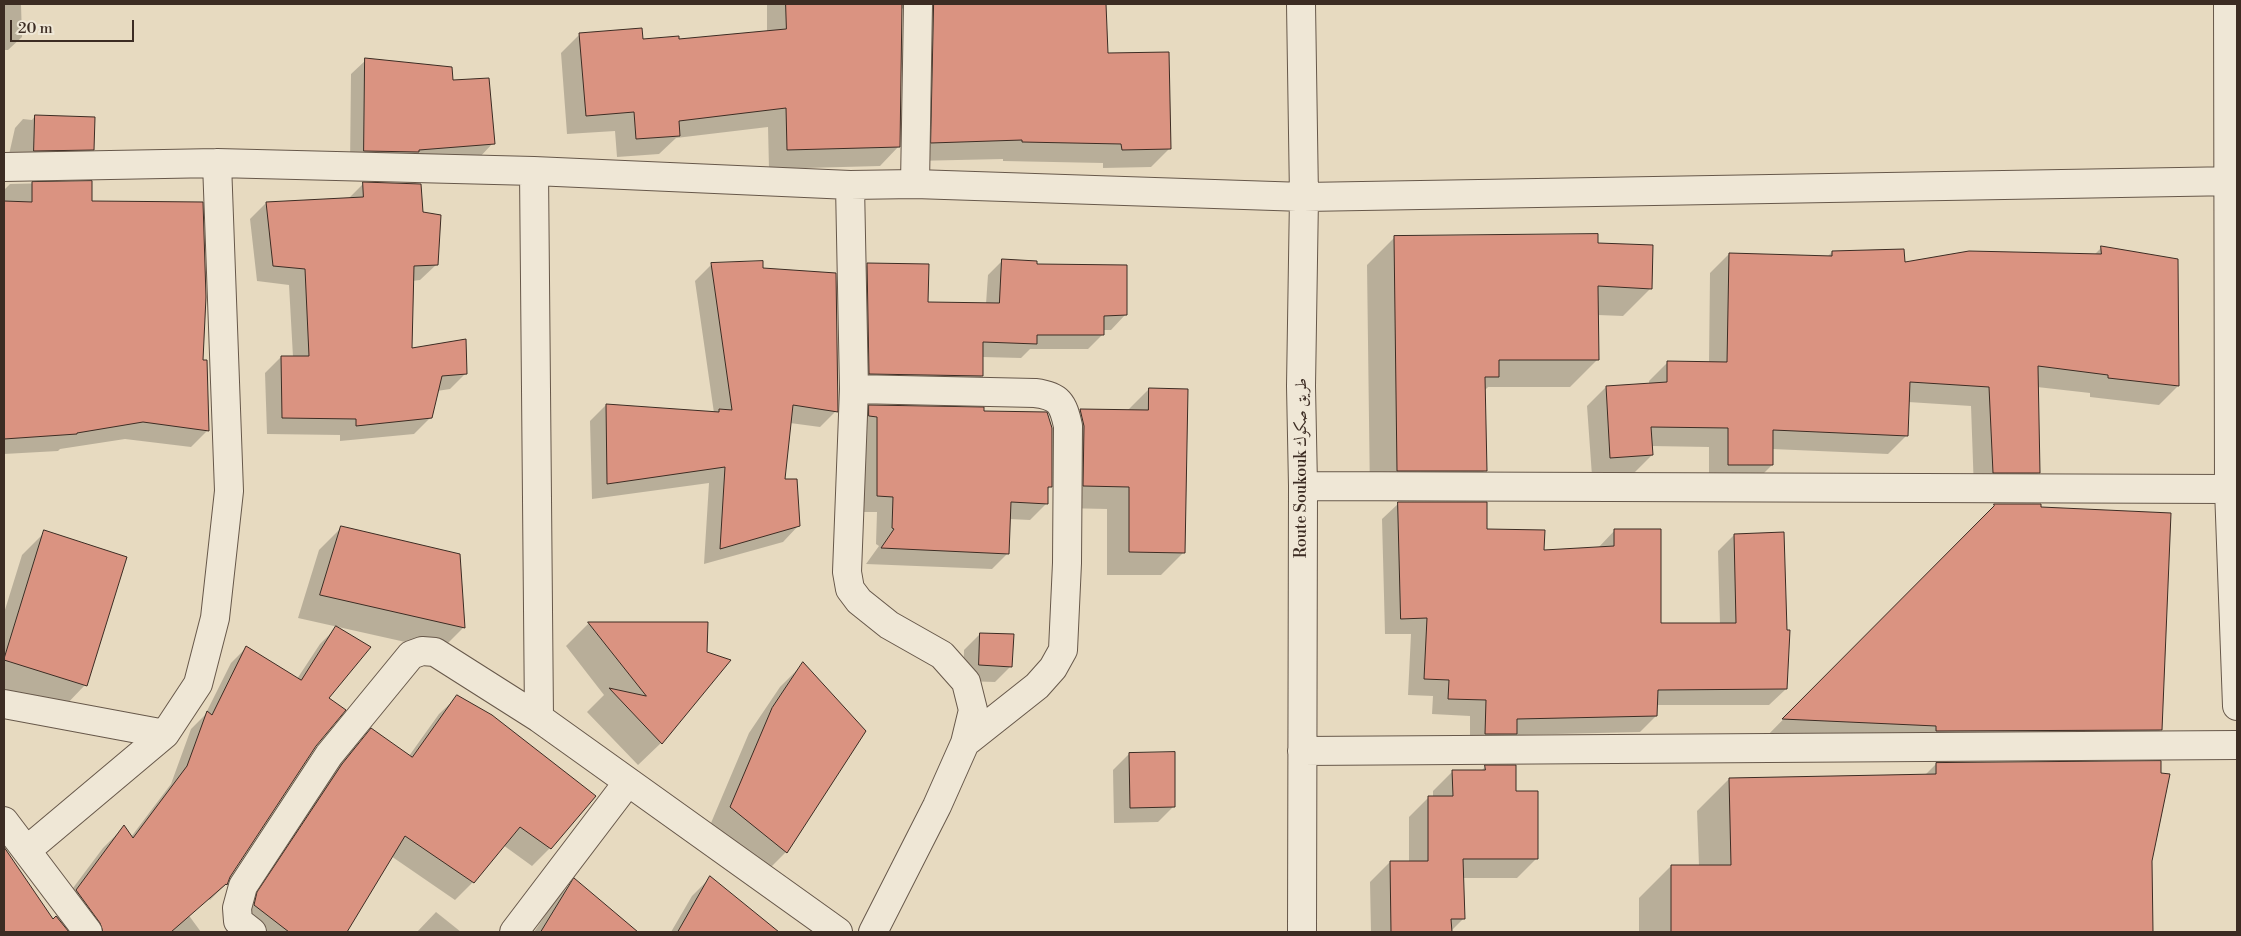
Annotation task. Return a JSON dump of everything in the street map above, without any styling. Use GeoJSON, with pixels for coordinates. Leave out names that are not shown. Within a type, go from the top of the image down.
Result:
{"type":"FeatureCollection","features":[{"type":"Feature","properties":{"kind":"street"},"geometry":{"type":"LineString","coordinates":[[915,184],[918,4]]}},
{"type":"Feature","properties":{"kind":"street","name":"Route Soukouk طريق صكوك"},"geometry":{"type":"LineString","coordinates":[[1301,4],[1304,197],[1301,386],[1303,486],[1302,932]]}},
{"type":"Feature","properties":{"kind":"street"},"geometry":{"type":"LineString","coordinates":[[2228,4],[2234,181],[2229,488],[2237,706]]}},
{"type":"Feature","properties":{"kind":"street"},"geometry":{"type":"LineString","coordinates":[[4,167],[217,163],[534,171],[850,185],[915,184],[1304,197],[2234,181]]}},
{"type":"Feature","properties":{"kind":"street"},"geometry":{"type":"LineString","coordinates":[[27,850],[165,734],[198,684],[214,618],[229,490],[217,163]]}},
{"type":"Feature","properties":{"kind":"street"},"geometry":{"type":"LineString","coordinates":[[534,171],[539,718]]}},
{"type":"Feature","properties":{"kind":"street"},"geometry":{"type":"LineString","coordinates":[[850,185],[854,388],[847,572],[850,589],[859,601],[889,625],[942,655],[966,682],[973,710],[965,744],[937,806],[873,932]]}},
{"type":"Feature","properties":{"kind":"street"},"geometry":{"type":"LineString","coordinates":[[854,388],[1036,393],[1051,395],[1064,407],[1068,426],[1067,563],[1063,650],[1053,668],[1037,686],[965,744]]}},
{"type":"Feature","properties":{"kind":"street"},"geometry":{"type":"LineString","coordinates":[[1303,486],[2229,488]]}},
{"type":"Feature","properties":{"kind":"street"},"geometry":{"type":"LineString","coordinates":[[252,932],[238,921],[237,908],[243,886],[330,756],[411,655],[422,651],[435,652],[539,718],[838,932]]}},
{"type":"Feature","properties":{"kind":"street"},"geometry":{"type":"LineString","coordinates":[[4,704],[165,734]]}},
{"type":"Feature","properties":{"kind":"street"},"geometry":{"type":"LineString","coordinates":[[1302,751],[2237,745]]}},
{"type":"Feature","properties":{"kind":"street"},"geometry":{"type":"LineString","coordinates":[[514,932],[628,782]]}},
{"type":"Feature","properties":{"kind":"street"},"geometry":{"type":"LineString","coordinates":[[4,821],[88,932]]}},
{"type":"Feature","properties":{"kind":"building"},"geometry":{"type":"Polygon","coordinates":[[[786,4],[902,4],[900,147],[787,150],[786,108],[679,121],[680,136],[636,139],[634,112],[586,116],[579,33],[642,28],[643,39],[679,36],[679,39],[786,29],[786,4]]]}},
{"type":"Feature","properties":{"kind":"building"},"geometry":{"type":"Polygon","coordinates":[[[934,4],[1106,4],[1108,53],[1169,52],[1171,149],[1122,150],[1121,144],[1022,142],[1022,140],[931,143],[934,4]]]}},
{"type":"Feature","properties":{"kind":"building"},"geometry":{"type":"Polygon","coordinates":[[[365,58],[452,67],[453,80],[489,78],[495,144],[419,150],[419,152],[364,151],[365,58]]]}},
{"type":"Feature","properties":{"kind":"building"},"geometry":{"type":"Polygon","coordinates":[[[35,115],[95,117],[94,150],[34,151],[35,115]]]}},
{"type":"Feature","properties":{"kind":"building"},"geometry":{"type":"Polygon","coordinates":[[[92,181],[92,201],[203,202],[206,297],[203,360],[207,360],[209,431],[143,422],[77,434],[4,439],[4,201],[32,202],[32,182],[92,181]]]}},
{"type":"Feature","properties":{"kind":"building"},"geometry":{"type":"Polygon","coordinates":[[[363,182],[421,184],[423,212],[441,215],[438,265],[414,266],[412,348],[466,339],[467,374],[442,376],[432,418],[356,426],[356,419],[282,418],[281,356],[309,356],[305,269],[273,266],[266,202],[363,197],[363,182]]]}},
{"type":"Feature","properties":{"kind":"building"},"geometry":{"type":"Polygon","coordinates":[[[1598,234],[1598,243],[1653,245],[1652,289],[1598,286],[1599,360],[1499,360],[1499,377],[1485,377],[1487,471],[1397,471],[1394,236],[1598,234]]]}},
{"type":"Feature","properties":{"kind":"building"},"geometry":{"type":"Polygon","coordinates":[[[2101,246],[2178,259],[2179,386],[2108,378],[2108,375],[2038,366],[2040,473],[1993,473],[1989,387],[1910,382],[1908,436],[1773,430],[1773,465],[1728,465],[1728,428],[1651,427],[1653,455],[1610,458],[1606,386],[1667,382],[1667,361],[1727,362],[1729,253],[1832,256],[1832,251],[1904,249],[1905,262],[1969,251],[2101,254],[2101,246]]]}},
{"type":"Feature","properties":{"kind":"building"},"geometry":{"type":"Polygon","coordinates":[[[1002,259],[1037,261],[1037,264],[1127,265],[1127,315],[1104,316],[1104,335],[1037,335],[1037,344],[983,342],[983,376],[869,374],[867,263],[929,264],[928,302],[999,303],[1002,259]]]}},
{"type":"Feature","properties":{"kind":"building"},"geometry":{"type":"Polygon","coordinates":[[[763,261],[763,268],[836,273],[838,412],[793,405],[785,479],[797,479],[800,526],[720,549],[725,467],[607,484],[606,404],[719,412],[719,409],[732,410],[711,263],[763,261]]]}},
{"type":"Feature","properties":{"kind":"building"},"geometry":{"type":"Polygon","coordinates":[[[1149,388],[1188,389],[1185,553],[1129,552],[1129,487],[1083,486],[1084,426],[1080,409],[1148,410],[1149,388]]]}},
{"type":"Feature","properties":{"kind":"building"},"geometry":{"type":"Polygon","coordinates":[[[869,405],[984,407],[984,411],[1047,412],[1052,428],[1052,487],[1048,487],[1048,504],[1011,502],[1009,554],[881,548],[894,529],[892,528],[893,497],[877,496],[877,417],[869,416],[869,405]]]}},
{"type":"Feature","properties":{"kind":"building"},"geometry":{"type":"Polygon","coordinates":[[[1398,502],[1487,502],[1487,529],[1545,530],[1544,550],[1614,546],[1614,529],[1661,529],[1661,623],[1736,623],[1734,534],[1784,532],[1787,630],[1790,630],[1787,689],[1658,690],[1657,716],[1517,719],[1517,734],[1485,734],[1486,700],[1448,699],[1449,680],[1424,679],[1427,618],[1401,619],[1398,502]]]}},
{"type":"Feature","properties":{"kind":"building"},"geometry":{"type":"Polygon","coordinates":[[[1994,504],[2041,504],[2041,507],[2171,513],[2162,730],[1936,731],[1936,726],[1782,719],[1994,506],[1994,504]]]}},
{"type":"Feature","properties":{"kind":"building"},"geometry":{"type":"Polygon","coordinates":[[[341,526],[460,554],[465,628],[320,595],[341,526]]]}},
{"type":"Feature","properties":{"kind":"building"},"geometry":{"type":"Polygon","coordinates":[[[44,530],[127,557],[87,686],[4,660],[44,530]]]}},
{"type":"Feature","properties":{"kind":"building"},"geometry":{"type":"Polygon","coordinates":[[[588,622],[708,622],[707,652],[731,660],[662,744],[609,688],[646,696],[588,622]]]}},
{"type":"Feature","properties":{"kind":"building"},"geometry":{"type":"Polygon","coordinates":[[[336,626],[371,647],[329,698],[346,710],[316,746],[230,877],[227,885],[171,932],[103,932],[100,923],[76,890],[124,825],[133,838],[187,766],[207,711],[212,715],[246,646],[301,680],[336,626]]]}},
{"type":"Feature","properties":{"kind":"building"},"geometry":{"type":"Polygon","coordinates":[[[980,633],[1014,634],[1012,667],[979,665],[980,633]]]}},
{"type":"Feature","properties":{"kind":"building"},"geometry":{"type":"Polygon","coordinates":[[[803,662],[866,731],[787,853],[730,807],[772,708],[803,662]]]}},
{"type":"Feature","properties":{"kind":"building"},"geometry":{"type":"Polygon","coordinates":[[[457,695],[492,715],[596,796],[551,849],[520,827],[474,883],[405,836],[347,932],[289,932],[254,905],[257,892],[342,764],[371,728],[412,757],[457,695]]]}},
{"type":"Feature","properties":{"kind":"building"},"geometry":{"type":"Polygon","coordinates":[[[1175,752],[1175,807],[1130,808],[1129,753],[1175,752]]]}},
{"type":"Feature","properties":{"kind":"building"},"geometry":{"type":"Polygon","coordinates":[[[2161,761],[2161,773],[2170,774],[2152,861],[2153,932],[1671,932],[1671,865],[1731,865],[1729,778],[1936,774],[1936,763],[2161,761]]]}},
{"type":"Feature","properties":{"kind":"building"},"geometry":{"type":"Polygon","coordinates":[[[1485,765],[1516,765],[1516,791],[1538,791],[1538,859],[1463,859],[1465,919],[1451,919],[1452,932],[1391,932],[1390,861],[1428,861],[1428,796],[1453,796],[1452,770],[1485,770],[1485,765]]]}},
{"type":"Feature","properties":{"kind":"building"},"geometry":{"type":"Polygon","coordinates":[[[4,847],[53,919],[56,916],[69,932],[4,932],[4,847]]]}},
{"type":"Feature","properties":{"kind":"building"},"geometry":{"type":"Polygon","coordinates":[[[710,876],[779,932],[678,932],[710,876]]]}},
{"type":"Feature","properties":{"kind":"building"},"geometry":{"type":"Polygon","coordinates":[[[574,878],[638,932],[541,932],[574,878]]]}}]}
